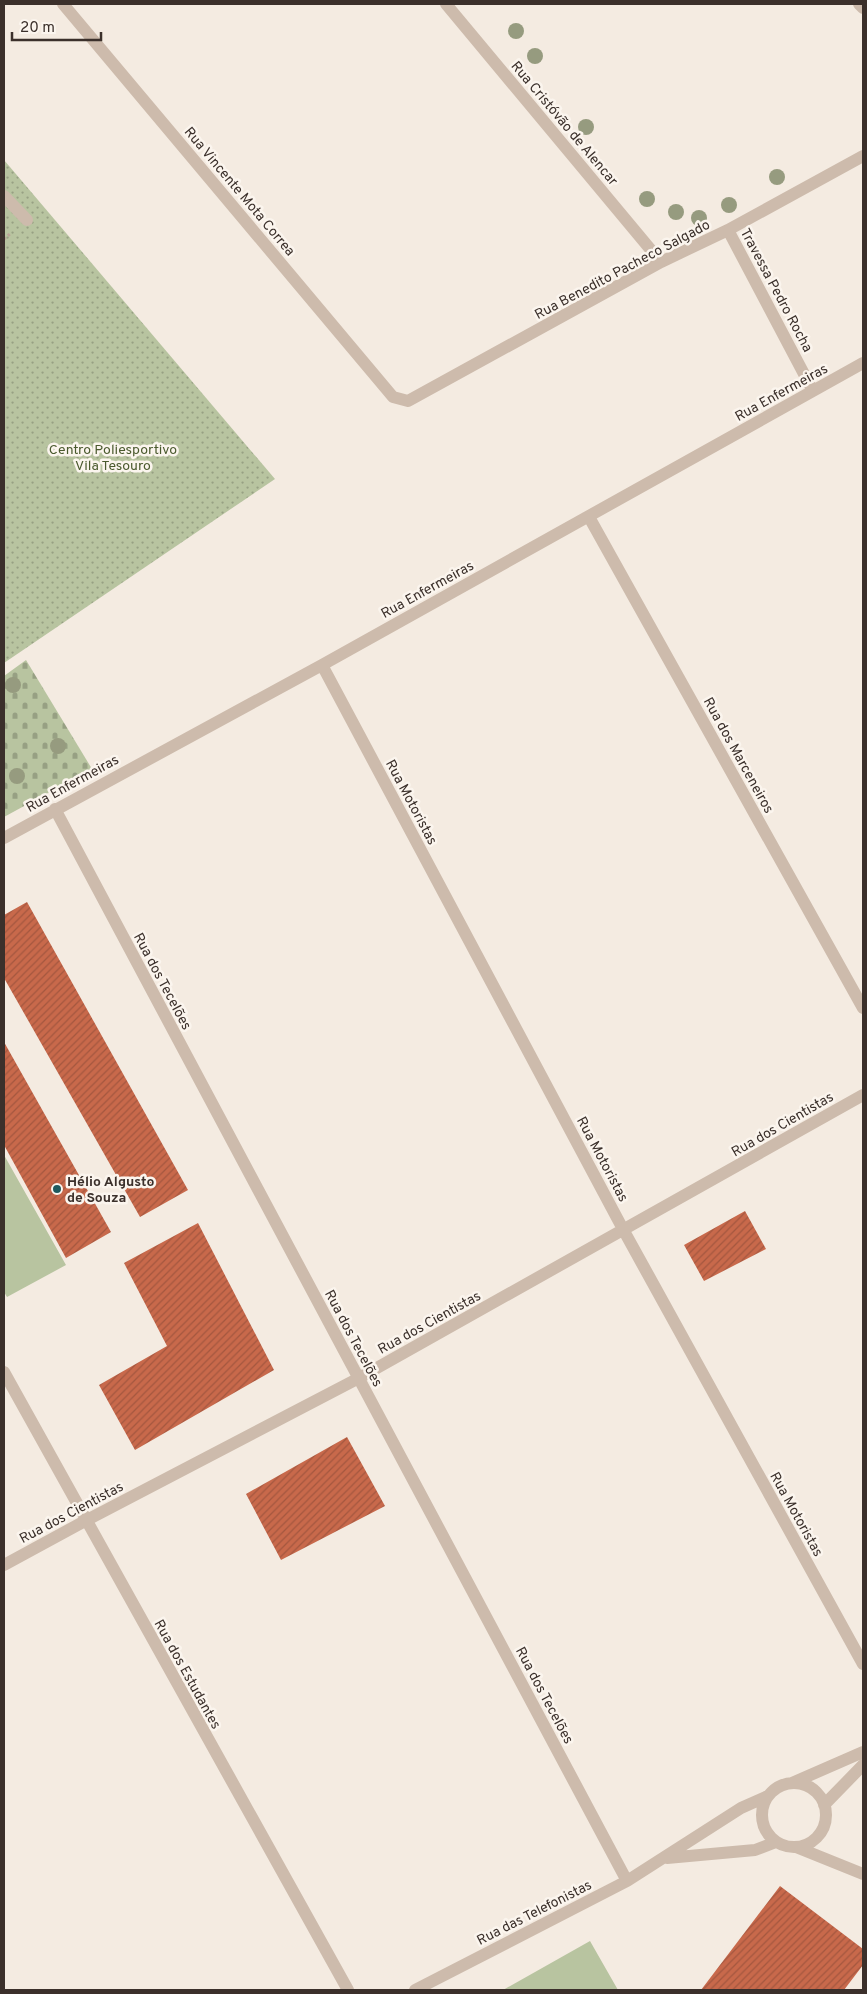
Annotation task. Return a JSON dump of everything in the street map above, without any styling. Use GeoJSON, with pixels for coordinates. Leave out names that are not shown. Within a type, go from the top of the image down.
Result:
{"type":"FeatureCollection","features":[{"type":"Feature","properties":{"kind":"street","name":"Rua Vincente Mota Correa"},"geometry":{"type":"LineString","coordinates":[[63,4],[393,397]]}},
{"type":"Feature","properties":{"kind":"street","name":"Rua Cristóvão de Alencar"},"geometry":{"type":"LineString","coordinates":[[446,4],[661,262]]}},
{"type":"Feature","properties":{"kind":"street"},"geometry":{"type":"LineString","coordinates":[[859,4],[863,8]]}},
{"type":"Feature","properties":{"kind":"street","name":"Rua Benedito Pacheco Salgado"},"geometry":{"type":"LineString","coordinates":[[393,397],[408,400],[661,262],[728,230],[863,156]]}},
{"type":"Feature","properties":{"kind":"street"},"geometry":{"type":"LineString","coordinates":[[4,196],[27,220]]}},
{"type":"Feature","properties":{"kind":"street","name":"Travessa Pedro Rocha"},"geometry":{"type":"LineString","coordinates":[[728,230],[813,391]]}},
{"type":"Feature","properties":{"kind":"street","name":"Rua Enfermeiras"},"geometry":{"type":"LineString","coordinates":[[4,838],[322,665],[813,391],[861,369]]}},
{"type":"Feature","properties":{"kind":"street","name":"Rua dos Marceneiros"},"geometry":{"type":"LineString","coordinates":[[589,517],[863,1008]]}},
{"type":"Feature","properties":{"kind":"street","name":"Rua Motoristas"},"geometry":{"type":"LineString","coordinates":[[322,665],[624,1231],[863,1664]]}},
{"type":"Feature","properties":{"kind":"street","name":"Rua dos Tecelões"},"geometry":{"type":"LineString","coordinates":[[55,809],[627,1881]]}},
{"type":"Feature","properties":{"kind":"street","name":"Rua dos Cientistas"},"geometry":{"type":"LineString","coordinates":[[4,1565],[359,1378],[624,1231],[863,1095]]}},
{"type":"Feature","properties":{"kind":"street","name":"Rua dos Estudantes"},"geometry":{"type":"LineString","coordinates":[[4,1372],[85,1521],[348,1990]]}},
{"type":"Feature","properties":{"kind":"street"},"geometry":{"type":"LineString","coordinates":[[863,1752],[792,1783],[783,1785],[768,1796],[763,1805],[762,1821],[768,1835],[776,1842],[796,1847],[863,1874]]}},
{"type":"Feature","properties":{"kind":"street"},"geometry":{"type":"LineString","coordinates":[[824,1805],[863,1765]]}},
{"type":"Feature","properties":{"kind":"street"},"geometry":{"type":"LineString","coordinates":[[792,1783],[802,1784],[819,1796],[824,1805],[826,1816],[820,1834],[805,1845],[796,1847]]}},
{"type":"Feature","properties":{"kind":"street","name":"Rua das Telefonistas"},"geometry":{"type":"LineString","coordinates":[[415,1990],[627,1881],[741,1808],[768,1796]]}},
{"type":"Feature","properties":{"kind":"street"},"geometry":{"type":"LineString","coordinates":[[664,1858],[755,1850],[776,1842]]}},
{"type":"Feature","properties":{"kind":"green space","name":"Centro Poliesportivo Vila Tesouro"},"geometry":{"type":"Polygon","coordinates":[[[4,160],[275,479],[4,663],[4,160]]]}},
{"type":"Feature","properties":{"kind":"green space"},"geometry":{"type":"Polygon","coordinates":[[[26,660],[92,769],[4,817],[4,676],[26,660]]]}},
{"type":"Feature","properties":{"kind":"green space"},"geometry":{"type":"Polygon","coordinates":[[[4,1155],[66,1265],[7,1297],[4,1292],[4,1155]]]}},
{"type":"Feature","properties":{"kind":"green space"},"geometry":{"type":"Polygon","coordinates":[[[590,1941],[618,1990],[503,1990],[590,1941]]]}},
{"type":"Feature","properties":{"kind":"building"},"geometry":{"type":"Polygon","coordinates":[[[27,902],[188,1190],[140,1217],[4,978],[4,915],[27,902]]]}},
{"type":"Feature","properties":{"kind":"building","name":"Hélio Algusto de Souza"},"geometry":{"type":"Polygon","coordinates":[[[4,1042],[111,1232],[66,1258],[4,1145],[4,1042]]]}},
{"type":"Feature","properties":{"kind":"building"},"geometry":{"type":"Polygon","coordinates":[[[745,1211],[766,1249],[704,1281],[684,1245],[745,1211]]]}},
{"type":"Feature","properties":{"kind":"building"},"geometry":{"type":"Polygon","coordinates":[[[198,1223],[274,1370],[135,1450],[99,1385],[167,1346],[124,1263],[198,1223]]]}},
{"type":"Feature","properties":{"kind":"building"},"geometry":{"type":"Polygon","coordinates":[[[347,1437],[385,1506],[281,1560],[246,1494],[347,1437]]]}},
{"type":"Feature","properties":{"kind":"building"},"geometry":{"type":"Polygon","coordinates":[[[780,1886],[863,1949],[863,1965],[844,1990],[701,1990],[780,1886]]]}},
{"type":"Feature","properties":{"kind":"place","name":"Hélio Algusto de Souza"},"geometry":{"type":"Point","coordinates":[57,1189]}}]}
